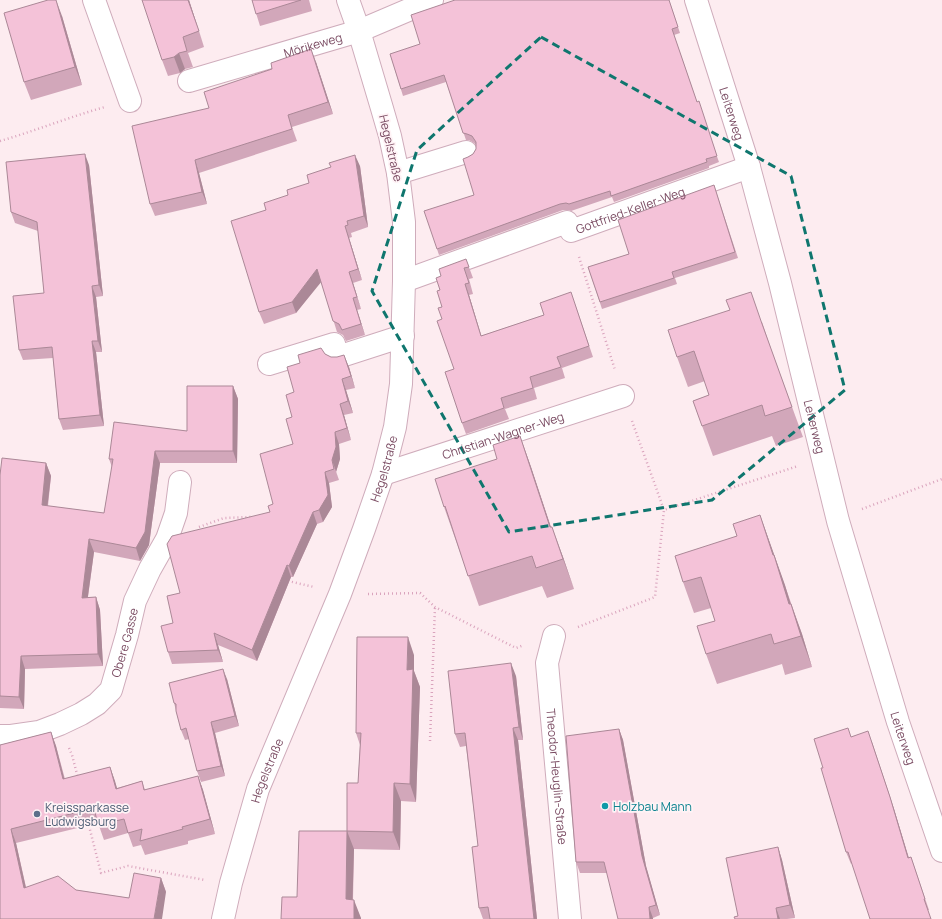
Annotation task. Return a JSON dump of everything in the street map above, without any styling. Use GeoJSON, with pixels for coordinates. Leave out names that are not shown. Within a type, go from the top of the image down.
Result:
{"type":"FeatureCollection","features":[{"type":"Feature","properties":{"kind":"street"},"geometry":{"type":"LineString","coordinates":[[94,0],[130,101]]}},
{"type":"Feature","properties":{"kind":"street","name":"Hegelstraße"},"geometry":{"type":"LineString","coordinates":[[223,919],[231,883],[258,789],[340,594],[383,474],[395,427],[401,384],[404,222],[398,173],[390,136],[359,31],[348,0]]}},
{"type":"Feature","properties":{"kind":"street","name":"Mörikeweg"},"geometry":{"type":"LineString","coordinates":[[189,81],[359,31],[432,0]]}},
{"type":"Feature","properties":{"kind":"street","name":"Leiterweg"},"geometry":{"type":"LineString","coordinates":[[696,0],[748,167],[780,283],[838,521],[898,722],[942,851]]}},
{"type":"Feature","properties":{"kind":"street"},"geometry":{"type":"LineString","coordinates":[[398,173],[466,152]]}},
{"type":"Feature","properties":{"kind":"street","name":"Gottfried-Keller-Weg"},"geometry":{"type":"LineString","coordinates":[[404,281],[567,222],[571,231],[748,167]]}},
{"type":"Feature","properties":{"kind":"street"},"geometry":{"type":"LineString","coordinates":[[269,364],[334,344],[338,357],[403,336]]}},
{"type":"Feature","properties":{"kind":"street","name":"Christian-Wagner-Weg"},"geometry":{"type":"LineString","coordinates":[[383,474],[623,396]]}},
{"type":"Feature","properties":{"kind":"street","name":"Obere Gasse"},"geometry":{"type":"LineString","coordinates":[[0,736],[39,732],[60,724],[97,704],[111,690],[135,601],[150,569],[167,539],[176,513],[180,482]]}},
{"type":"Feature","properties":{"kind":"street","name":"Theodor-Heuglin-Straße"},"geometry":{"type":"LineString","coordinates":[[554,636],[547,663],[570,919]]}},
{"type":"Feature","properties":{"kind":"path"},"geometry":{"type":"LineString","coordinates":[[0,141],[82,114]]}},
{"type":"Feature","properties":{"kind":"path"},"geometry":{"type":"LineString","coordinates":[[282,579],[340,594],[420,593],[435,607],[516,648],[554,636],[655,597],[664,510],[823,458]]}},
{"type":"Feature","properties":{"kind":"path"},"geometry":{"type":"LineString","coordinates":[[838,521],[866,506],[942,479]]}},
{"type":"Feature","properties":{"kind":"path"},"geometry":{"type":"LineString","coordinates":[[199,528],[224,518],[252,517]]}},
{"type":"Feature","properties":{"kind":"path"},"geometry":{"type":"LineString","coordinates":[[430,741],[435,607]]}},
{"type":"Feature","properties":{"kind":"path"},"geometry":{"type":"LineString","coordinates":[[60,724],[72,756],[79,785]]}},
{"type":"Feature","properties":{"kind":"path"},"geometry":{"type":"LineString","coordinates":[[88,822],[101,873],[128,866],[231,883]]}},
{"type":"Feature","properties":{"kind":"highlighted area"},"geometry":{"type":"Polygon","coordinates":[[[541,37],[791,176],[845,390],[712,500],[509,532],[372,291],[417,150],[541,37]]]}},
{"type":"Feature","properties":{"kind":"building"},"geometry":{"type":"Polygon","coordinates":[[[48,0],[56,0],[75,67],[24,82],[4,13],[48,0]]]}},
{"type":"Feature","properties":{"kind":"building"},"geometry":{"type":"Polygon","coordinates":[[[142,0],[188,0],[199,31],[183,37],[187,51],[179,53],[174,57],[162,60],[142,0]]]}},
{"type":"Feature","properties":{"kind":"building"},"geometry":{"type":"Polygon","coordinates":[[[252,0],[301,0],[256,14],[252,0]]]}},
{"type":"Feature","properties":{"kind":"building"},"geometry":{"type":"Polygon","coordinates":[[[455,0],[669,0],[678,27],[672,29],[697,102],[699,101],[717,156],[706,159],[707,162],[611,196],[610,191],[569,204],[560,204],[437,249],[424,211],[474,195],[463,159],[473,154],[476,149],[476,142],[472,136],[463,133],[444,75],[401,89],[390,54],[420,44],[411,15],[455,0]]]}},
{"type":"Feature","properties":{"kind":"building"},"geometry":{"type":"Polygon","coordinates":[[[311,49],[328,102],[288,115],[292,129],[195,160],[202,192],[150,204],[132,126],[209,108],[204,92],[272,69],[271,63],[311,49]]]}},
{"type":"Feature","properties":{"kind":"building"},"geometry":{"type":"Polygon","coordinates":[[[85,154],[99,285],[92,286],[98,341],[92,341],[100,415],[59,419],[52,347],[19,350],[13,296],[44,293],[37,222],[11,212],[6,162],[85,154]]]}},
{"type":"Feature","properties":{"kind":"building"},"geometry":{"type":"Polygon","coordinates":[[[355,155],[364,216],[347,221],[348,225],[345,226],[358,269],[349,272],[357,297],[353,298],[361,324],[342,330],[339,324],[333,321],[317,269],[292,302],[259,312],[231,221],[266,210],[264,203],[288,195],[287,190],[309,183],[307,175],[331,167],[329,163],[355,155]]]}},
{"type":"Feature","properties":{"kind":"building"},"geometry":{"type":"Polygon","coordinates":[[[714,185],[735,252],[672,272],[674,278],[600,302],[588,267],[629,254],[618,220],[714,185]]]}},
{"type":"Feature","properties":{"kind":"building"},"geometry":{"type":"Polygon","coordinates":[[[466,259],[469,267],[464,268],[469,283],[465,284],[481,336],[544,315],[540,303],[571,292],[589,346],[557,357],[561,367],[530,377],[533,388],[501,398],[504,408],[462,423],[445,372],[454,369],[437,321],[442,319],[438,308],[442,307],[437,291],[440,290],[436,278],[441,276],[439,269],[466,259]]]}},
{"type":"Feature","properties":{"kind":"building"},"geometry":{"type":"Polygon","coordinates":[[[751,292],[792,407],[765,416],[762,405],[702,426],[693,401],[709,395],[694,351],[677,357],[668,330],[730,310],[726,300],[751,292]]]}},
{"type":"Feature","properties":{"kind":"building"},"geometry":{"type":"Polygon","coordinates":[[[321,348],[325,354],[331,357],[344,355],[351,376],[342,379],[348,401],[340,404],[347,428],[335,432],[336,447],[332,460],[334,469],[325,472],[328,495],[319,510],[313,512],[289,566],[287,565],[252,650],[214,633],[218,650],[168,652],[161,626],[173,623],[167,596],[180,593],[167,544],[172,536],[270,512],[268,506],[273,504],[260,454],[293,444],[286,419],[292,417],[286,395],[294,392],[287,367],[300,363],[298,355],[321,348]]]}},
{"type":"Feature","properties":{"kind":"building"},"geometry":{"type":"Polygon","coordinates":[[[187,386],[233,386],[233,451],[155,451],[145,532],[136,548],[89,539],[82,598],[96,597],[98,654],[21,656],[19,697],[0,696],[0,475],[2,458],[46,463],[42,505],[104,513],[113,459],[109,459],[114,422],[187,431],[187,386]]]}},
{"type":"Feature","properties":{"kind":"building"},"geometry":{"type":"Polygon","coordinates":[[[520,436],[550,527],[552,527],[563,559],[536,568],[532,556],[468,576],[435,479],[497,459],[493,445],[520,436]]]}},
{"type":"Feature","properties":{"kind":"building"},"geometry":{"type":"Polygon","coordinates":[[[760,515],[801,636],[774,644],[771,634],[706,654],[697,626],[715,621],[701,577],[683,582],[675,556],[737,536],[733,524],[760,515]]]}},
{"type":"Feature","properties":{"kind":"building"},"geometry":{"type":"Polygon","coordinates":[[[357,637],[408,637],[407,670],[413,669],[410,784],[394,783],[393,832],[347,831],[347,783],[358,783],[361,733],[356,733],[357,637]]]}},
{"type":"Feature","properties":{"kind":"building"},"geometry":{"type":"Polygon","coordinates":[[[511,663],[519,727],[513,728],[534,919],[490,919],[488,907],[479,908],[472,847],[478,846],[465,733],[455,734],[448,671],[511,663]]]}},
{"type":"Feature","properties":{"kind":"building"},"geometry":{"type":"Polygon","coordinates":[[[223,669],[235,716],[211,722],[221,766],[197,771],[186,728],[181,730],[176,711],[176,704],[174,703],[169,683],[223,669]]]}},
{"type":"Feature","properties":{"kind":"building"},"geometry":{"type":"Polygon","coordinates":[[[848,728],[851,737],[868,731],[908,858],[911,857],[931,919],[870,919],[848,852],[846,852],[814,739],[848,728]]]}},
{"type":"Feature","properties":{"kind":"building","name":"Holzbau Mann"},"geometry":{"type":"Polygon","coordinates":[[[619,729],[642,856],[656,905],[649,907],[650,919],[618,919],[604,862],[576,862],[566,736],[619,729]]]}},
{"type":"Feature","properties":{"kind":"building"},"geometry":{"type":"Polygon","coordinates":[[[51,732],[63,779],[110,767],[116,789],[142,781],[144,790],[198,776],[210,819],[182,827],[183,829],[140,841],[142,829],[128,833],[124,819],[98,825],[94,808],[11,829],[24,888],[58,876],[76,890],[129,898],[134,873],[161,878],[154,919],[0,919],[0,745],[51,732]]]}},
{"type":"Feature","properties":{"kind":"building"},"geometry":{"type":"Polygon","coordinates":[[[299,831],[347,831],[346,899],[354,900],[354,919],[281,919],[282,897],[297,897],[299,831]]]}},
{"type":"Feature","properties":{"kind":"building"},"geometry":{"type":"Polygon","coordinates":[[[778,847],[790,905],[776,908],[778,919],[735,919],[734,917],[738,916],[726,858],[778,847]]]}},
{"type":"Feature","properties":{"kind":"place","name":"Holzbau Mann"},"geometry":{"type":"Point","coordinates":[605,806]}},
{"type":"Feature","properties":{"kind":"place","name":"Kreissparkasse Ludwigsburg"},"geometry":{"type":"Point","coordinates":[37,814]}}]}
